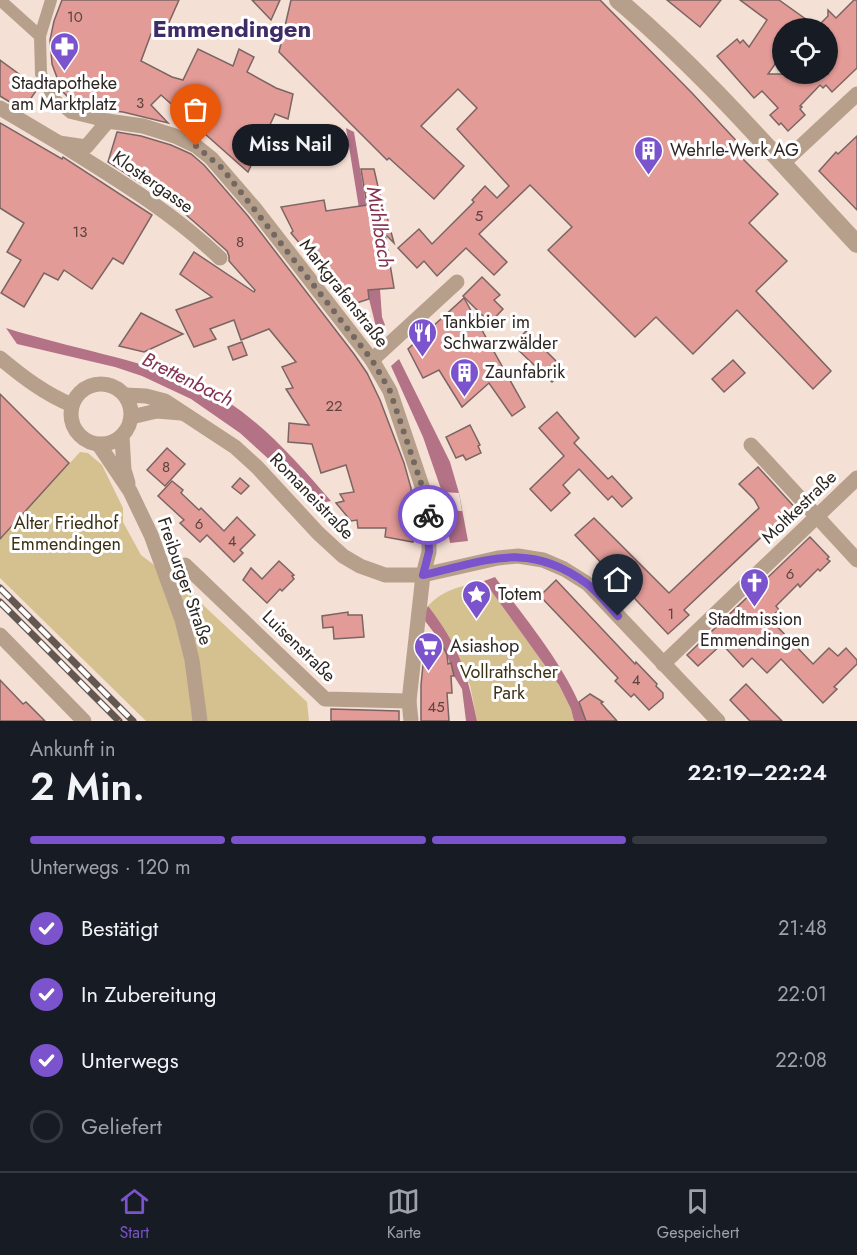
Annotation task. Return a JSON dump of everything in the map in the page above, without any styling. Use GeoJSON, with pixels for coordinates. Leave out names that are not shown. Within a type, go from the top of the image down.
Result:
{"type":"FeatureCollection","features":[{"type":"Feature","properties":{"kind":"street"},"geometry":{"type":"LineString","coordinates":[[0,0],[40,36]]}},
{"type":"Feature","properties":{"kind":"street"},"geometry":{"type":"LineString","coordinates":[[0,108],[59,143],[86,147],[104,121],[71,113],[54,99],[41,74],[40,36],[51,0]]}},
{"type":"Feature","properties":{"kind":"street"},"geometry":{"type":"LineString","coordinates":[[618,0],[658,34],[857,244]]}},
{"type":"Feature","properties":{"kind":"street"},"geometry":{"type":"LineString","coordinates":[[783,164],[857,94]]}},
{"type":"Feature","properties":{"kind":"street","name":"Markgrafenstraße"},"geometry":{"type":"LineString","coordinates":[[104,121],[143,126],[175,136],[196,146],[212,158],[377,355],[427,501],[429,552],[423,575],[409,701],[411,721]]}},
{"type":"Feature","properties":{"kind":"street","name":"Klostergasse"},"geometry":{"type":"LineString","coordinates":[[59,143],[123,182],[176,220],[220,258]]}},
{"type":"Feature","properties":{"kind":"street"},"geometry":{"type":"LineString","coordinates":[[377,355],[457,282]]}},
{"type":"Feature","properties":{"kind":"street"},"geometry":{"type":"LineString","coordinates":[[0,358],[27,380],[72,405]]}},
{"type":"Feature","properties":{"kind":"street"},"geometry":{"type":"LineString","coordinates":[[110,385],[125,396],[130,406],[131,417],[128,428],[122,436],[111,443],[99,445],[82,438],[76,431],[72,423],[72,405],[83,390],[91,386],[110,385]]}},
{"type":"Feature","properties":{"kind":"street","name":"Romaneistraße"},"geometry":{"type":"LineString","coordinates":[[125,396],[146,396],[165,401],[235,447],[257,467],[318,533],[343,556],[360,566],[385,575],[423,575],[498,558],[518,556],[543,560],[564,569],[588,585],[718,721]]}},
{"type":"Feature","properties":{"kind":"street"},"geometry":{"type":"LineString","coordinates":[[131,417],[158,411],[183,413]]}},
{"type":"Feature","properties":{"kind":"street","name":"Freiburger Straße"},"geometry":{"type":"LineString","coordinates":[[122,436],[124,470],[130,491]]}},
{"type":"Feature","properties":{"kind":"street","name":"Freiburger Straße"},"geometry":{"type":"LineString","coordinates":[[99,445],[130,491],[152,535],[182,620],[192,660],[200,721]]}},
{"type":"Feature","properties":{"kind":"street"},"geometry":{"type":"LineString","coordinates":[[751,445],[857,560]]}},
{"type":"Feature","properties":{"kind":"street","name":"Moltkestraße"},"geometry":{"type":"LineString","coordinates":[[663,664],[857,478]]}},
{"type":"Feature","properties":{"kind":"street","name":"Luisenstraße"},"geometry":{"type":"LineString","coordinates":[[185,565],[325,699],[409,701]]}},
{"type":"Feature","properties":{"kind":"street"},"geometry":{"type":"LineString","coordinates":[[0,634],[78,719]]}},
{"type":"Feature","properties":{"kind":"green space","name":"Alter Friedhof Emmendingen"},"geometry":{"type":"Polygon","coordinates":[[[80,452],[88,453],[102,465],[123,508],[123,522],[141,555],[187,590],[307,702],[309,721],[146,721],[0,578],[0,539],[80,452]]]}},
{"type":"Feature","properties":{"kind":"green space","name":"Vollrathscher Park"},"geometry":{"type":"Polygon","coordinates":[[[484,581],[559,685],[571,709],[574,721],[477,721],[470,685],[428,606],[447,592],[484,581]]]}},
{"type":"Feature","properties":{"kind":"shaded area"},"geometry":{"type":"Polygon","coordinates":[[[346,128],[354,132],[380,289],[382,317],[385,325],[377,331],[369,299],[362,227],[346,128]]]}},
{"type":"Feature","properties":{"kind":"shaded area"},"geometry":{"type":"Polygon","coordinates":[[[6,328],[127,360],[175,376],[218,395],[254,421],[270,436],[331,501],[320,503],[307,501],[273,463],[240,433],[191,399],[142,376],[115,367],[17,344],[6,328]]]}},
{"type":"Feature","properties":{"kind":"shaded area"},"geometry":{"type":"Polygon","coordinates":[[[399,359],[450,462],[459,493],[468,541],[450,543],[442,492],[423,437],[391,366],[399,359]]]}},
{"type":"Feature","properties":{"kind":"shaded area"},"geometry":{"type":"Polygon","coordinates":[[[495,577],[558,664],[569,682],[586,721],[574,721],[571,709],[559,685],[484,581],[495,577]]]}},
{"type":"Feature","properties":{"kind":"shaded area"},"geometry":{"type":"Polygon","coordinates":[[[428,606],[439,620],[460,660],[477,721],[466,721],[462,689],[454,676],[441,642],[422,617],[428,606]]]}},
{"type":"Feature","properties":{"kind":"pier"},"geometry":{"type":"Polygon","coordinates":[[[442,492],[459,493],[462,511],[445,510],[442,492]]]}},
{"type":"Feature","properties":{"kind":"building"},"geometry":{"type":"Polygon","coordinates":[[[62,0],[179,0],[162,38],[151,34],[141,61],[172,77],[183,80],[198,49],[233,66],[239,49],[254,57],[247,72],[276,88],[293,94],[288,119],[275,114],[248,172],[161,95],[151,105],[168,123],[123,112],[86,108],[71,100],[62,91],[52,64],[50,40],[62,0]]]}},
{"type":"Feature","properties":{"kind":"building"},"geometry":{"type":"Polygon","coordinates":[[[252,0],[280,0],[271,20],[252,0]]]}},
{"type":"Feature","properties":{"kind":"building","name":"Wehrle-Werk AG"},"geometry":{"type":"Polygon","coordinates":[[[291,0],[600,0],[743,148],[738,154],[778,194],[749,223],[787,261],[756,291],[831,371],[813,389],[737,310],[693,354],[656,317],[635,337],[548,250],[572,227],[530,185],[479,234],[507,262],[494,275],[466,248],[437,276],[424,261],[417,268],[398,248],[419,229],[432,244],[474,202],[472,200],[485,186],[497,198],[509,186],[457,129],[477,108],[458,89],[421,126],[464,166],[434,199],[389,158],[387,160],[279,52],[291,0]]]}},
{"type":"Feature","properties":{"kind":"building"},"geometry":{"type":"Polygon","coordinates":[[[667,0],[721,0],[700,27],[667,0]]]}},
{"type":"Feature","properties":{"kind":"building"},"geometry":{"type":"Polygon","coordinates":[[[740,0],[779,0],[804,18],[772,18],[772,68],[768,74],[772,74],[772,84],[838,84],[838,18],[836,18],[854,0],[857,0],[857,68],[832,92],[826,85],[823,88],[820,85],[800,106],[805,115],[788,131],[770,115],[778,108],[762,91],[754,98],[717,56],[737,39],[740,43],[743,40],[749,47],[767,20],[740,0]]]}},
{"type":"Feature","properties":{"kind":"building"},"geometry":{"type":"Polygon","coordinates":[[[828,10],[836,18],[826,18],[828,10]]]}},
{"type":"Feature","properties":{"kind":"building"},"geometry":{"type":"Polygon","coordinates":[[[0,60],[38,88],[23,110],[0,96],[0,60]]]}},
{"type":"Feature","properties":{"kind":"building"},"geometry":{"type":"Polygon","coordinates":[[[0,123],[62,159],[63,157],[152,215],[123,264],[113,258],[92,289],[64,270],[58,280],[44,273],[24,307],[1,293],[21,260],[7,252],[24,223],[0,208],[0,123]]]}},
{"type":"Feature","properties":{"kind":"building"},"geometry":{"type":"Polygon","coordinates":[[[117,132],[171,145],[191,154],[204,165],[248,216],[354,354],[367,373],[380,400],[404,463],[411,488],[413,542],[385,537],[386,528],[358,528],[357,520],[351,521],[336,503],[344,501],[340,494],[354,492],[346,465],[321,473],[312,444],[288,442],[289,423],[309,425],[286,389],[293,388],[282,367],[296,362],[269,329],[241,340],[234,320],[210,329],[216,339],[194,347],[176,310],[212,297],[180,274],[194,252],[254,292],[255,290],[229,261],[227,251],[175,205],[108,162],[117,132]]]}},
{"type":"Feature","properties":{"kind":"building"},"geometry":{"type":"Polygon","coordinates":[[[857,136],[857,210],[819,171],[836,152],[838,154],[857,136]]]}},
{"type":"Feature","properties":{"kind":"building"},"geometry":{"type":"Polygon","coordinates":[[[361,169],[374,169],[385,218],[387,217],[394,243],[385,234],[394,288],[368,290],[369,299],[347,306],[327,276],[291,233],[293,231],[281,207],[324,200],[326,211],[367,205],[361,169]]]}},
{"type":"Feature","properties":{"kind":"building"},"geometry":{"type":"Polygon","coordinates":[[[482,277],[500,295],[494,300],[503,309],[490,323],[463,296],[482,277]]]}},
{"type":"Feature","properties":{"kind":"building"},"geometry":{"type":"Polygon","coordinates":[[[464,298],[525,407],[512,416],[489,383],[462,407],[439,370],[423,378],[408,349],[464,298]]]}},
{"type":"Feature","properties":{"kind":"building"},"geometry":{"type":"Polygon","coordinates":[[[141,313],[183,334],[144,352],[119,346],[141,313]]]}},
{"type":"Feature","properties":{"kind":"building"},"geometry":{"type":"Polygon","coordinates":[[[526,331],[565,370],[552,382],[513,345],[526,331]]]}},
{"type":"Feature","properties":{"kind":"building"},"geometry":{"type":"Polygon","coordinates":[[[242,342],[247,355],[233,360],[228,347],[242,342]]]}},
{"type":"Feature","properties":{"kind":"building"},"geometry":{"type":"Polygon","coordinates":[[[733,360],[745,373],[724,392],[712,379],[733,360]]]}},
{"type":"Feature","properties":{"kind":"building"},"geometry":{"type":"Polygon","coordinates":[[[0,394],[69,463],[0,539],[0,394]]]}},
{"type":"Feature","properties":{"kind":"building"},"geometry":{"type":"Polygon","coordinates":[[[557,412],[579,438],[574,443],[608,479],[612,476],[632,498],[622,507],[612,496],[608,500],[579,469],[563,485],[570,493],[551,511],[530,489],[564,456],[539,428],[557,412]]]}},
{"type":"Feature","properties":{"kind":"building"},"geometry":{"type":"Polygon","coordinates":[[[470,425],[480,445],[478,446],[481,453],[466,460],[463,455],[456,458],[446,437],[470,425]]]}},
{"type":"Feature","properties":{"kind":"building"},"geometry":{"type":"Polygon","coordinates":[[[167,448],[185,464],[165,486],[147,470],[167,448]]]}},
{"type":"Feature","properties":{"kind":"building"},"geometry":{"type":"Polygon","coordinates":[[[758,467],[799,512],[781,528],[776,523],[684,610],[689,615],[668,634],[575,535],[594,518],[669,593],[759,508],[754,499],[739,484],[758,467]]]}},
{"type":"Feature","properties":{"kind":"building"},"geometry":{"type":"Polygon","coordinates":[[[240,478],[249,486],[241,494],[232,487],[240,478]]]}},
{"type":"Feature","properties":{"kind":"building"},"geometry":{"type":"Polygon","coordinates":[[[172,481],[183,490],[181,493],[199,510],[201,508],[224,531],[237,517],[255,535],[240,550],[243,553],[234,562],[207,535],[200,542],[180,523],[184,520],[158,496],[172,481]]]}},
{"type":"Feature","properties":{"kind":"building"},"geometry":{"type":"Polygon","coordinates":[[[810,537],[830,561],[820,571],[818,569],[800,587],[798,584],[776,606],[779,610],[769,618],[813,664],[829,648],[838,656],[846,648],[857,660],[857,664],[834,687],[837,689],[823,703],[781,659],[767,673],[752,658],[743,667],[722,644],[698,666],[687,655],[810,537]]]}},
{"type":"Feature","properties":{"kind":"building"},"geometry":{"type":"Polygon","coordinates":[[[279,561],[294,575],[292,576],[294,579],[282,591],[280,589],[267,603],[243,580],[251,568],[262,579],[279,561]]]}},
{"type":"Feature","properties":{"kind":"building"},"geometry":{"type":"Polygon","coordinates":[[[556,580],[635,664],[636,662],[657,684],[656,686],[663,693],[663,698],[649,710],[634,694],[631,697],[615,681],[618,678],[540,596],[556,580]]]}},
{"type":"Feature","properties":{"kind":"building"},"geometry":{"type":"Polygon","coordinates":[[[348,612],[348,615],[362,615],[364,637],[334,639],[333,627],[323,628],[322,616],[348,612]]]}},
{"type":"Feature","properties":{"kind":"building"},"geometry":{"type":"Polygon","coordinates":[[[441,642],[448,664],[451,663],[454,676],[451,676],[452,693],[447,693],[449,721],[421,721],[421,685],[425,644],[441,642]]]}},
{"type":"Feature","properties":{"kind":"building"},"geometry":{"type":"Polygon","coordinates":[[[0,680],[23,704],[26,702],[45,721],[0,721],[0,680]]]}},
{"type":"Feature","properties":{"kind":"building"},"geometry":{"type":"Polygon","coordinates":[[[746,684],[782,721],[750,721],[730,700],[746,684]]]}},
{"type":"Feature","properties":{"kind":"building"},"geometry":{"type":"Polygon","coordinates":[[[590,694],[603,702],[601,703],[617,721],[586,721],[579,702],[590,694]]]}},
{"type":"Feature","properties":{"kind":"building"},"geometry":{"type":"Polygon","coordinates":[[[331,709],[399,711],[399,721],[331,721],[331,709]]]}},
{"type":"Feature","properties":{"kind":"railway"},"geometry":{"type":"LineString","coordinates":[[0,588],[133,721]]}},
{"type":"Feature","properties":{"kind":"railway"},"geometry":{"type":"LineString","coordinates":[[0,602],[119,721]]}},
{"type":"Feature","properties":{"kind":"way so far"},"geometry":{"type":"LineString","coordinates":[[196,146],[222,168],[372,360],[390,391],[427,501],[428,515]]}},
{"type":"Feature","properties":{"kind":"place","name":"Stadtapotheke am Marktplatz"},"geometry":{"type":"Point","coordinates":[64,72]}},
{"type":"Feature","properties":{"kind":"place","name":"Miss Nail"},"geometry":{"type":"Point","coordinates":[196,146]}},
{"type":"Feature","properties":{"kind":"place","name":"Wehrle-Werk AG"},"geometry":{"type":"Point","coordinates":[649,176]}},
{"type":"Feature","properties":{"kind":"place","name":"Tankbier im Schwarzwälder"},"geometry":{"type":"Point","coordinates":[422,358]}},
{"type":"Feature","properties":{"kind":"place","name":"Zaunfabrik"},"geometry":{"type":"Point","coordinates":[464,398]}},
{"type":"Feature","properties":{"kind":"place","name":"Stadtmission Emmendingen"},"geometry":{"type":"Point","coordinates":[755,608]}},
{"type":"Feature","properties":{"kind":"place","name":"Totem"},"geometry":{"type":"Point","coordinates":[477,620]}},
{"type":"Feature","properties":{"kind":"place","name":"Asiashop"},"geometry":{"type":"Point","coordinates":[429,672]}},
{"type":"Feature","properties":{"kind":"district","name":"Emmendingen"},"geometry":{"type":"Point","coordinates":[232,29]}},
{"type":"Feature","properties":{"kind":"route"},"geometry":{"type":"LineString","coordinates":[[428,515],[429,552],[423,575],[498,558],[518,556],[543,560],[564,569],[588,585],[618,616]]}},
{"type":"Feature","properties":{"kind":"water label","name":"Mühlbach"},"geometry":{"type":"Point","coordinates":[380,227]}},
{"type":"Feature","properties":{"kind":"water label","name":"Brettenbach"},"geometry":{"type":"Point","coordinates":[188,379]}}]}
